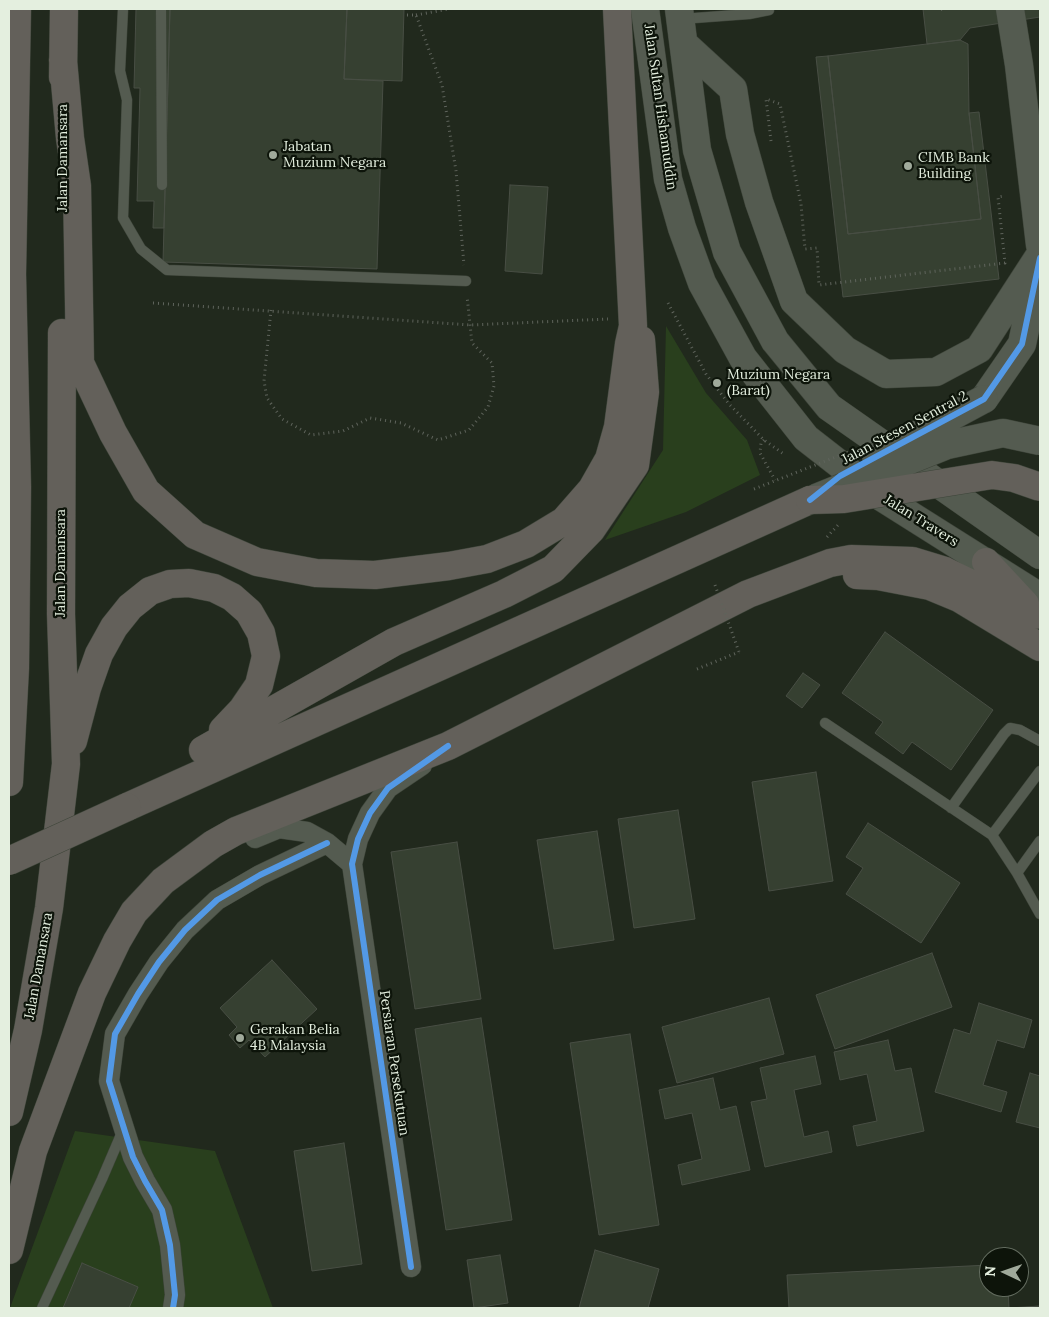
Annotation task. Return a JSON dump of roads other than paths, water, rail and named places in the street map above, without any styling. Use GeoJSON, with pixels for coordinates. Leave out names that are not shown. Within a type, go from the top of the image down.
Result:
{"type":"FeatureCollection","features":[{"type":"Feature","properties":{"kind":"main road"},"geometry":{"type":"LineString","coordinates":[[9,782],[15,668],[17,487],[10,284],[16,9]]}},
{"type":"Feature","properties":{"kind":"main road","name":"Jalan Damansara"},"geometry":{"type":"LineString","coordinates":[[9,1112],[28,1030],[49,908],[66,764],[61,614],[64,9]]}},
{"type":"Feature","properties":{"kind":"main road"},"geometry":{"type":"LineString","coordinates":[[63,60],[70,138],[77,186],[80,363],[113,433],[146,492],[195,535],[257,562],[316,573],[375,575],[449,566],[487,559],[526,544],[564,521],[592,489],[610,459],[618,427],[629,344],[624,322],[617,9]]}},
{"type":"Feature","properties":{"kind":"main road","name":"Jalan Sultan Hishamuddin"},"geometry":{"type":"LineString","coordinates":[[645,9],[668,179],[682,228],[702,283],[743,358],[806,438]]}},
{"type":"Feature","properties":{"kind":"main road"},"geometry":{"type":"LineString","coordinates":[[1010,9],[1040,245]]}},
{"type":"Feature","properties":{"kind":"main road"},"geometry":{"type":"LineString","coordinates":[[681,24],[733,89],[740,134],[759,202],[794,301],[845,350],[886,374],[936,372],[979,349],[1040,256]]}},
{"type":"Feature","properties":{"kind":"main road"},"geometry":{"type":"LineString","coordinates":[[681,24],[697,150],[727,252],[775,341],[829,407],[1040,555]]}},
{"type":"Feature","properties":{"kind":"main road"},"geometry":{"type":"LineString","coordinates":[[1029,149],[1040,119]]}},
{"type":"Feature","properties":{"kind":"main road","name":"Jalan Stesen Sentral 2"},"geometry":{"type":"LineString","coordinates":[[811,488],[840,476],[984,400],[1022,344],[1040,256]]}},
{"type":"Feature","properties":{"kind":"main road"},"geometry":{"type":"LineString","coordinates":[[127,807],[203,750],[394,642],[504,594],[553,569],[591,530],[634,465],[645,392],[642,343],[624,322]]}},
{"type":"Feature","properties":{"kind":"main road"},"geometry":{"type":"LineString","coordinates":[[9,861],[770,518],[811,488],[947,445],[1003,433],[1040,441]]}},
{"type":"Feature","properties":{"kind":"main road","name":"Jalan Travers"},"geometry":{"type":"LineString","coordinates":[[806,438],[883,498],[986,562],[1039,610]]}},
{"type":"Feature","properties":{"kind":"main road"},"geometry":{"type":"LineString","coordinates":[[811,488],[844,499],[992,475],[1014,478],[1040,486]]}},
{"type":"Feature","properties":{"kind":"main road"},"geometry":{"type":"LineString","coordinates":[[9,1250],[33,1151],[92,993],[117,941],[134,912],[163,881],[213,844],[236,831],[448,746],[748,594],[830,563],[851,559],[912,561],[946,571],[1039,610]]}},
{"type":"Feature","properties":{"kind":"main road"},"geometry":{"type":"LineString","coordinates":[[808,571],[878,576],[930,586],[959,598],[1040,647]]}},
{"type":"Feature","properties":{"kind":"main road"},"geometry":{"type":"LineString","coordinates":[[66,764],[80,720],[87,688],[99,654],[114,626],[130,607],[150,591],[170,584],[189,583],[214,588],[232,597],[249,612],[261,634],[266,656],[259,685],[242,710],[203,750]]}},
{"type":"Feature","properties":{"kind":"street"},"geometry":{"type":"LineString","coordinates":[[193,859],[217,853],[279,828],[307,832],[327,843],[352,864],[358,839],[370,813],[388,788],[448,746]]}},
{"type":"Feature","properties":{"kind":"street"},"geometry":{"type":"LineString","coordinates":[[173,1308],[175,1295],[170,1245],[162,1210],[133,1157],[109,1081],[115,1034],[159,962],[185,930],[217,900],[260,875],[327,843]]}},
{"type":"Feature","properties":{"kind":"street","name":"Persiaran Persekutuan"},"geometry":{"type":"LineString","coordinates":[[352,864],[411,1267]]}},
{"type":"Feature","properties":{"kind":"lane"},"geometry":{"type":"LineString","coordinates":[[123,9],[120,71],[127,100],[123,218],[141,249],[167,270],[466,281]]}},
{"type":"Feature","properties":{"kind":"lane"},"geometry":{"type":"LineString","coordinates":[[161,9],[162,185]]}},
{"type":"Feature","properties":{"kind":"lane"},"geometry":{"type":"LineString","coordinates":[[681,24],[749,14],[769,9]]}},
{"type":"Feature","properties":{"kind":"lane"},"geometry":{"type":"LineString","coordinates":[[825,723],[992,835],[1017,872],[1040,914]]}},
{"type":"Feature","properties":{"kind":"lane"},"geometry":{"type":"LineString","coordinates":[[951,808],[1010,728],[1020,730],[1040,741]]}},
{"type":"Feature","properties":{"kind":"lane"},"geometry":{"type":"LineString","coordinates":[[992,835],[1040,771]]}},
{"type":"Feature","properties":{"kind":"lane"},"geometry":{"type":"LineString","coordinates":[[1017,872],[1040,841]]}},
{"type":"Feature","properties":{"kind":"lane"},"geometry":{"type":"LineString","coordinates":[[42,1308],[124,1127]]}},
{"type":"Feature","properties":{"kind":"place","name":"Jabatan Muzium Negara"},"geometry":{"type":"Point","coordinates":[273,155]}},
{"type":"Feature","properties":{"kind":"place","name":"CIMB Bank Building"},"geometry":{"type":"Point","coordinates":[908,166]}},
{"type":"Feature","properties":{"kind":"place","name":"Muzium Negara (Barat)"},"geometry":{"type":"Point","coordinates":[717,383]}},
{"type":"Feature","properties":{"kind":"place","name":"Gerakan Belia 4B Malaysia"},"geometry":{"type":"Point","coordinates":[240,1038]}}]}
